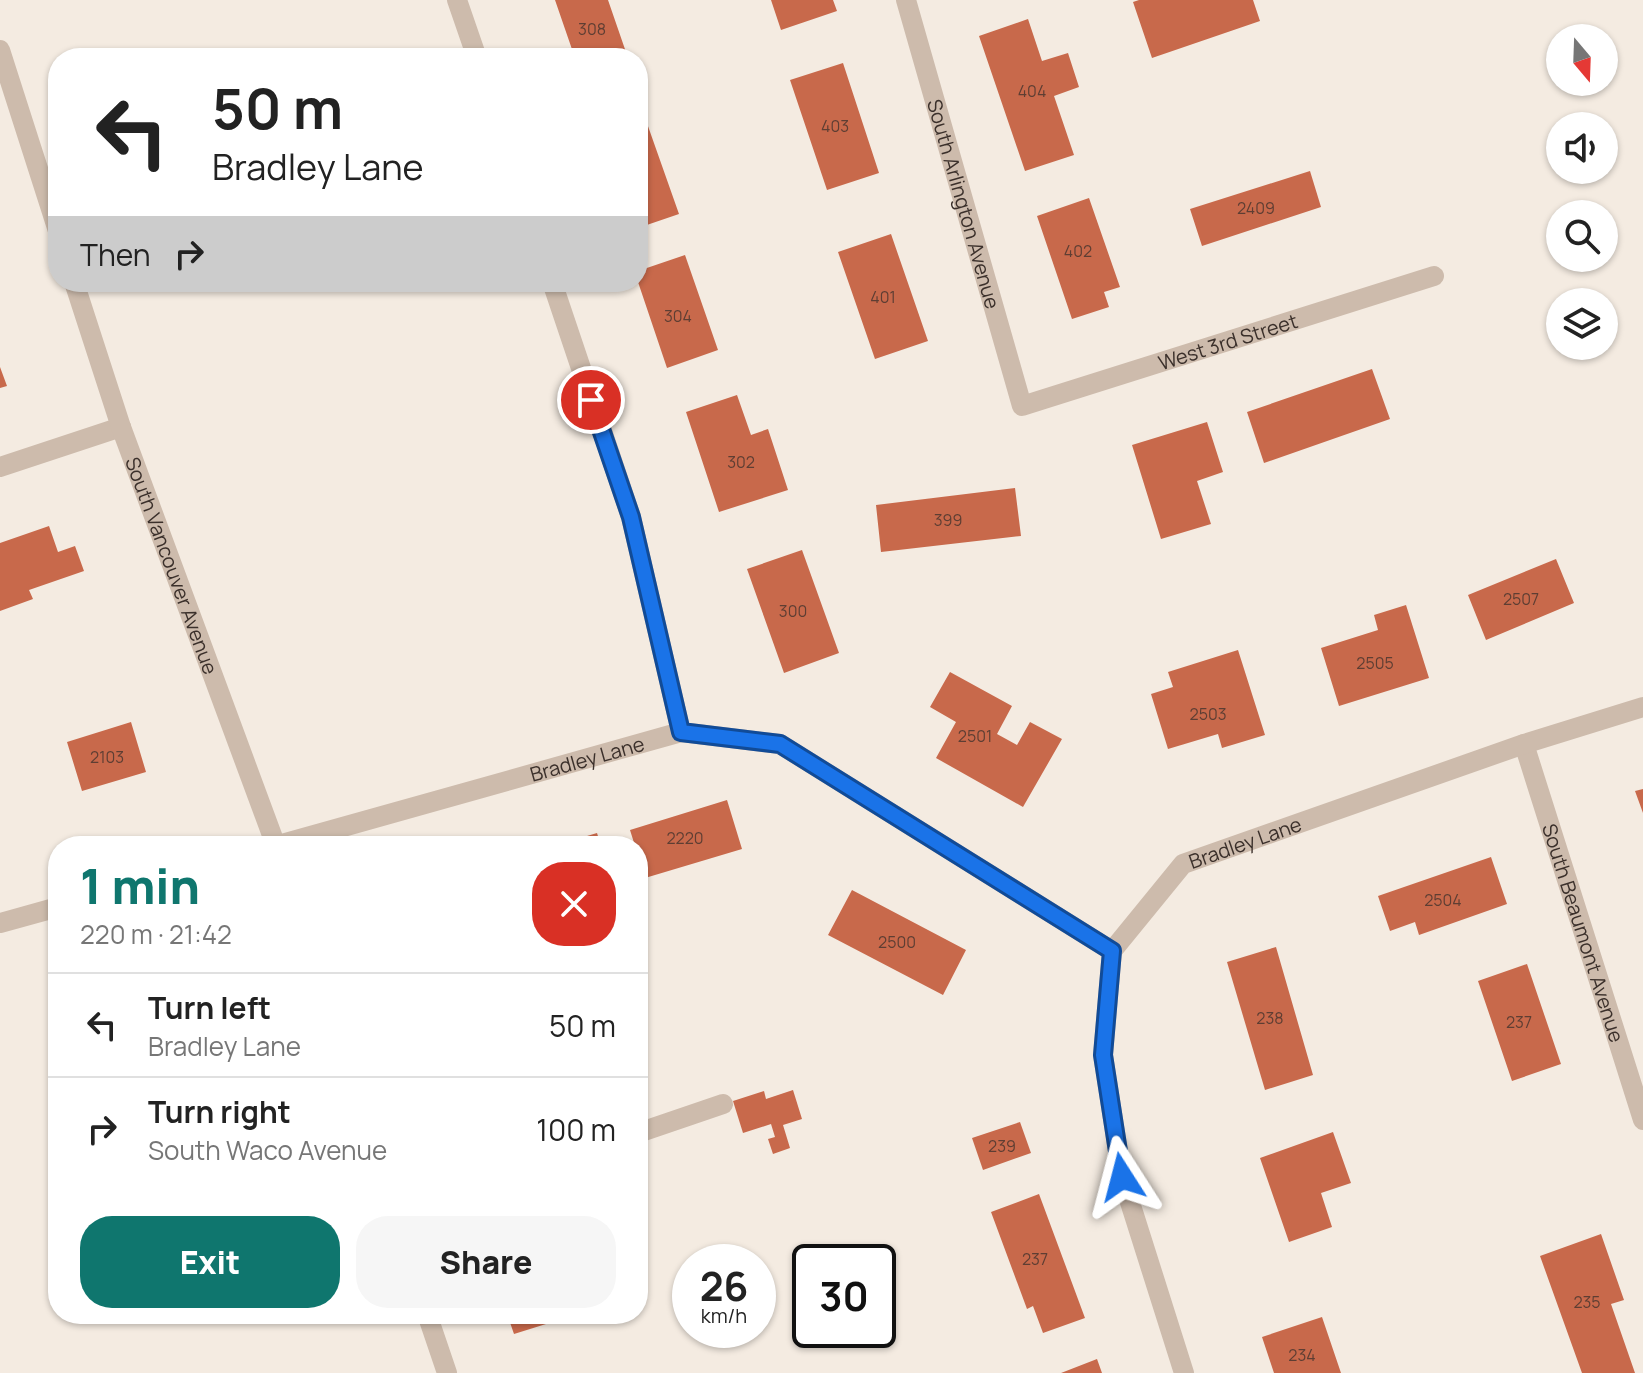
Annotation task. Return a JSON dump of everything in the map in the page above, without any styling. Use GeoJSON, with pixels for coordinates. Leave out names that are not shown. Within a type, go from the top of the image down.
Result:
{"type":"FeatureCollection","features":[{"type":"Feature","properties":{"kind":"street"},"geometry":{"type":"LineString","coordinates":[[457,0],[474,48]]}},
{"type":"Feature","properties":{"kind":"street","name":"South Arlington Avenue"},"geometry":{"type":"LineString","coordinates":[[906,0],[1022,406]]}},
{"type":"Feature","properties":{"kind":"street"},"geometry":{"type":"LineString","coordinates":[[0,50],[48,200]]}},
{"type":"Feature","properties":{"kind":"street","name":"West 3rd Street"},"geometry":{"type":"LineString","coordinates":[[1022,406],[1434,276]]}},
{"type":"Feature","properties":{"kind":"street","name":"South Vancouver Avenue"},"geometry":{"type":"LineString","coordinates":[[77,292],[121,427],[271,836]]}},
{"type":"Feature","properties":{"kind":"street"},"geometry":{"type":"LineString","coordinates":[[555,292],[631,517],[681,732]]}},
{"type":"Feature","properties":{"kind":"street"},"geometry":{"type":"LineString","coordinates":[[0,467],[121,427]]}},
{"type":"Feature","properties":{"kind":"street","name":"Bradley Lane"},"geometry":{"type":"LineString","coordinates":[[311,836],[681,732],[780,744],[1112,951],[1183,864],[1524,744],[1643,707]]}},
{"type":"Feature","properties":{"kind":"street","name":"South Beaumont Avenue"},"geometry":{"type":"LineString","coordinates":[[1524,744],[1643,1120]]}},
{"type":"Feature","properties":{"kind":"street"},"geometry":{"type":"LineString","coordinates":[[0,923],[48,910]]}},
{"type":"Feature","properties":{"kind":"street"},"geometry":{"type":"LineString","coordinates":[[1112,951],[1103,1055],[1122,1177],[1184,1373]]}},
{"type":"Feature","properties":{"kind":"street"},"geometry":{"type":"LineString","coordinates":[[648,1130],[723,1104]]}},
{"type":"Feature","properties":{"kind":"street"},"geometry":{"type":"LineString","coordinates":[[430,1324],[447,1373]]}},
{"type":"Feature","properties":{"kind":"building"},"geometry":{"type":"Polygon","coordinates":[[[555,0],[608,0],[625,48],[572,48],[555,0]]]}},
{"type":"Feature","properties":{"kind":"building"},"geometry":{"type":"Polygon","coordinates":[[[771,0],[833,0],[837,11],[781,30],[771,0]]]}},
{"type":"Feature","properties":{"kind":"building"},"geometry":{"type":"Polygon","coordinates":[[[1253,0],[1260,21],[1152,58],[1133,2],[1253,0]]]}},
{"type":"Feature","properties":{"kind":"building"},"geometry":{"type":"Polygon","coordinates":[[[1028,19],[1042,61],[1068,53],[1079,87],[1054,96],[1074,155],[1025,171],[979,36],[1028,19]]]}},
{"type":"Feature","properties":{"kind":"building"},"geometry":{"type":"Polygon","coordinates":[[[843,63],[879,173],[827,190],[790,80],[843,63]]]}},
{"type":"Feature","properties":{"kind":"building"},"geometry":{"type":"Polygon","coordinates":[[[648,126],[679,214],[648,225],[648,126]]]}},
{"type":"Feature","properties":{"kind":"building"},"geometry":{"type":"Polygon","coordinates":[[[1310,171],[1321,207],[1202,246],[1190,209],[1310,171]]]}},
{"type":"Feature","properties":{"kind":"building"},"geometry":{"type":"Polygon","coordinates":[[[1089,198],[1120,287],[1104,292],[1109,307],[1072,319],[1037,216],[1089,198]]]}},
{"type":"Feature","properties":{"kind":"building"},"geometry":{"type":"Polygon","coordinates":[[[891,234],[928,341],[875,359],[838,252],[891,234]]]}},
{"type":"Feature","properties":{"kind":"building"},"geometry":{"type":"Polygon","coordinates":[[[685,255],[718,350],[667,368],[641,292],[648,292],[648,268],[685,255]]]}},
{"type":"Feature","properties":{"kind":"building"},"geometry":{"type":"Polygon","coordinates":[[[0,367],[7,386],[0,388],[0,367]]]}},
{"type":"Feature","properties":{"kind":"building"},"geometry":{"type":"Polygon","coordinates":[[[1372,369],[1390,419],[1264,463],[1247,412],[1372,369]]]}},
{"type":"Feature","properties":{"kind":"building"},"geometry":{"type":"Polygon","coordinates":[[[737,395],[751,435],[768,429],[788,490],[719,512],[686,412],[737,395]]]}},
{"type":"Feature","properties":{"kind":"building"},"geometry":{"type":"Polygon","coordinates":[[[1207,422],[1223,472],[1197,481],[1211,524],[1161,539],[1132,445],[1207,422]]]}},
{"type":"Feature","properties":{"kind":"building"},"geometry":{"type":"Polygon","coordinates":[[[1015,488],[1021,536],[881,552],[876,505],[1015,488]]]}},
{"type":"Feature","properties":{"kind":"building"},"geometry":{"type":"Polygon","coordinates":[[[49,526],[58,552],[75,546],[84,571],[29,590],[33,599],[0,611],[0,543],[49,526]]]}},
{"type":"Feature","properties":{"kind":"building"},"geometry":{"type":"Polygon","coordinates":[[[802,550],[839,653],[784,673],[747,569],[802,550]]]}},
{"type":"Feature","properties":{"kind":"building"},"geometry":{"type":"Polygon","coordinates":[[[1556,559],[1574,603],[1486,640],[1468,595],[1556,559]]]}},
{"type":"Feature","properties":{"kind":"building"},"geometry":{"type":"Polygon","coordinates":[[[1406,605],[1429,678],[1339,706],[1321,648],[1378,630],[1374,615],[1406,605]]]}},
{"type":"Feature","properties":{"kind":"building"},"geometry":{"type":"Polygon","coordinates":[[[1238,650],[1265,735],[1222,748],[1218,734],[1168,749],[1151,694],[1173,687],[1168,672],[1238,650]]]}},
{"type":"Feature","properties":{"kind":"building"},"geometry":{"type":"Polygon","coordinates":[[[950,672],[1012,706],[997,734],[1017,745],[1030,722],[1062,739],[1023,807],[936,758],[956,722],[930,707],[950,672]]]}},
{"type":"Feature","properties":{"kind":"building"},"geometry":{"type":"Polygon","coordinates":[[[131,722],[146,772],[82,791],[67,742],[131,722]]]}},
{"type":"Feature","properties":{"kind":"building"},"geometry":{"type":"Polygon","coordinates":[[[1643,789],[1643,813],[1635,791],[1643,789]]]}},
{"type":"Feature","properties":{"kind":"building"},"geometry":{"type":"Polygon","coordinates":[[[727,800],[742,849],[648,877],[648,836],[632,836],[630,830],[727,800]]]}},
{"type":"Feature","properties":{"kind":"building"},"geometry":{"type":"Polygon","coordinates":[[[1491,857],[1507,904],[1419,935],[1415,922],[1390,931],[1378,896],[1491,857]]]}},
{"type":"Feature","properties":{"kind":"building"},"geometry":{"type":"Polygon","coordinates":[[[852,890],[966,950],[943,995],[828,935],[852,890]]]}},
{"type":"Feature","properties":{"kind":"building"},"geometry":{"type":"Polygon","coordinates":[[[1276,947],[1313,1075],[1265,1090],[1227,962],[1276,947]]]}},
{"type":"Feature","properties":{"kind":"building"},"geometry":{"type":"Polygon","coordinates":[[[1527,964],[1561,1064],[1512,1081],[1478,981],[1527,964]]]}},
{"type":"Feature","properties":{"kind":"building"},"geometry":{"type":"Polygon","coordinates":[[[793,1090],[802,1119],[783,1125],[790,1148],[773,1154],[768,1139],[775,1137],[771,1124],[743,1133],[733,1101],[764,1091],[766,1099],[793,1090]]]}},
{"type":"Feature","properties":{"kind":"building"},"geometry":{"type":"Polygon","coordinates":[[[1020,1122],[1031,1153],[983,1170],[972,1138],[1020,1122]]]}},
{"type":"Feature","properties":{"kind":"building"},"geometry":{"type":"Polygon","coordinates":[[[1333,1132],[1351,1183],[1321,1193],[1332,1227],[1289,1242],[1260,1158],[1333,1132]]]}},
{"type":"Feature","properties":{"kind":"building"},"geometry":{"type":"Polygon","coordinates":[[[1039,1194],[1085,1318],[1043,1333],[1033,1306],[1027,1309],[991,1212],[1039,1194]]]}},
{"type":"Feature","properties":{"kind":"building"},"geometry":{"type":"Polygon","coordinates":[[[1601,1234],[1624,1300],[1611,1304],[1635,1373],[1582,1373],[1540,1256],[1601,1234]]]}},
{"type":"Feature","properties":{"kind":"building"},"geometry":{"type":"Polygon","coordinates":[[[1322,1317],[1341,1373],[1274,1373],[1262,1337],[1322,1317]]]}},
{"type":"Feature","properties":{"kind":"building"},"geometry":{"type":"Polygon","coordinates":[[[510,1324],[546,1324],[514,1334],[510,1324]]]}},
{"type":"Feature","properties":{"kind":"building"},"geometry":{"type":"Polygon","coordinates":[[[1097,1359],[1102,1373],[1061,1373],[1097,1359]]]}},
{"type":"Feature","properties":{"kind":"route"},"geometry":{"type":"LineString","coordinates":[[591,400],[631,517],[681,732],[780,744],[1112,951],[1103,1055],[1122,1177]]}}]}
